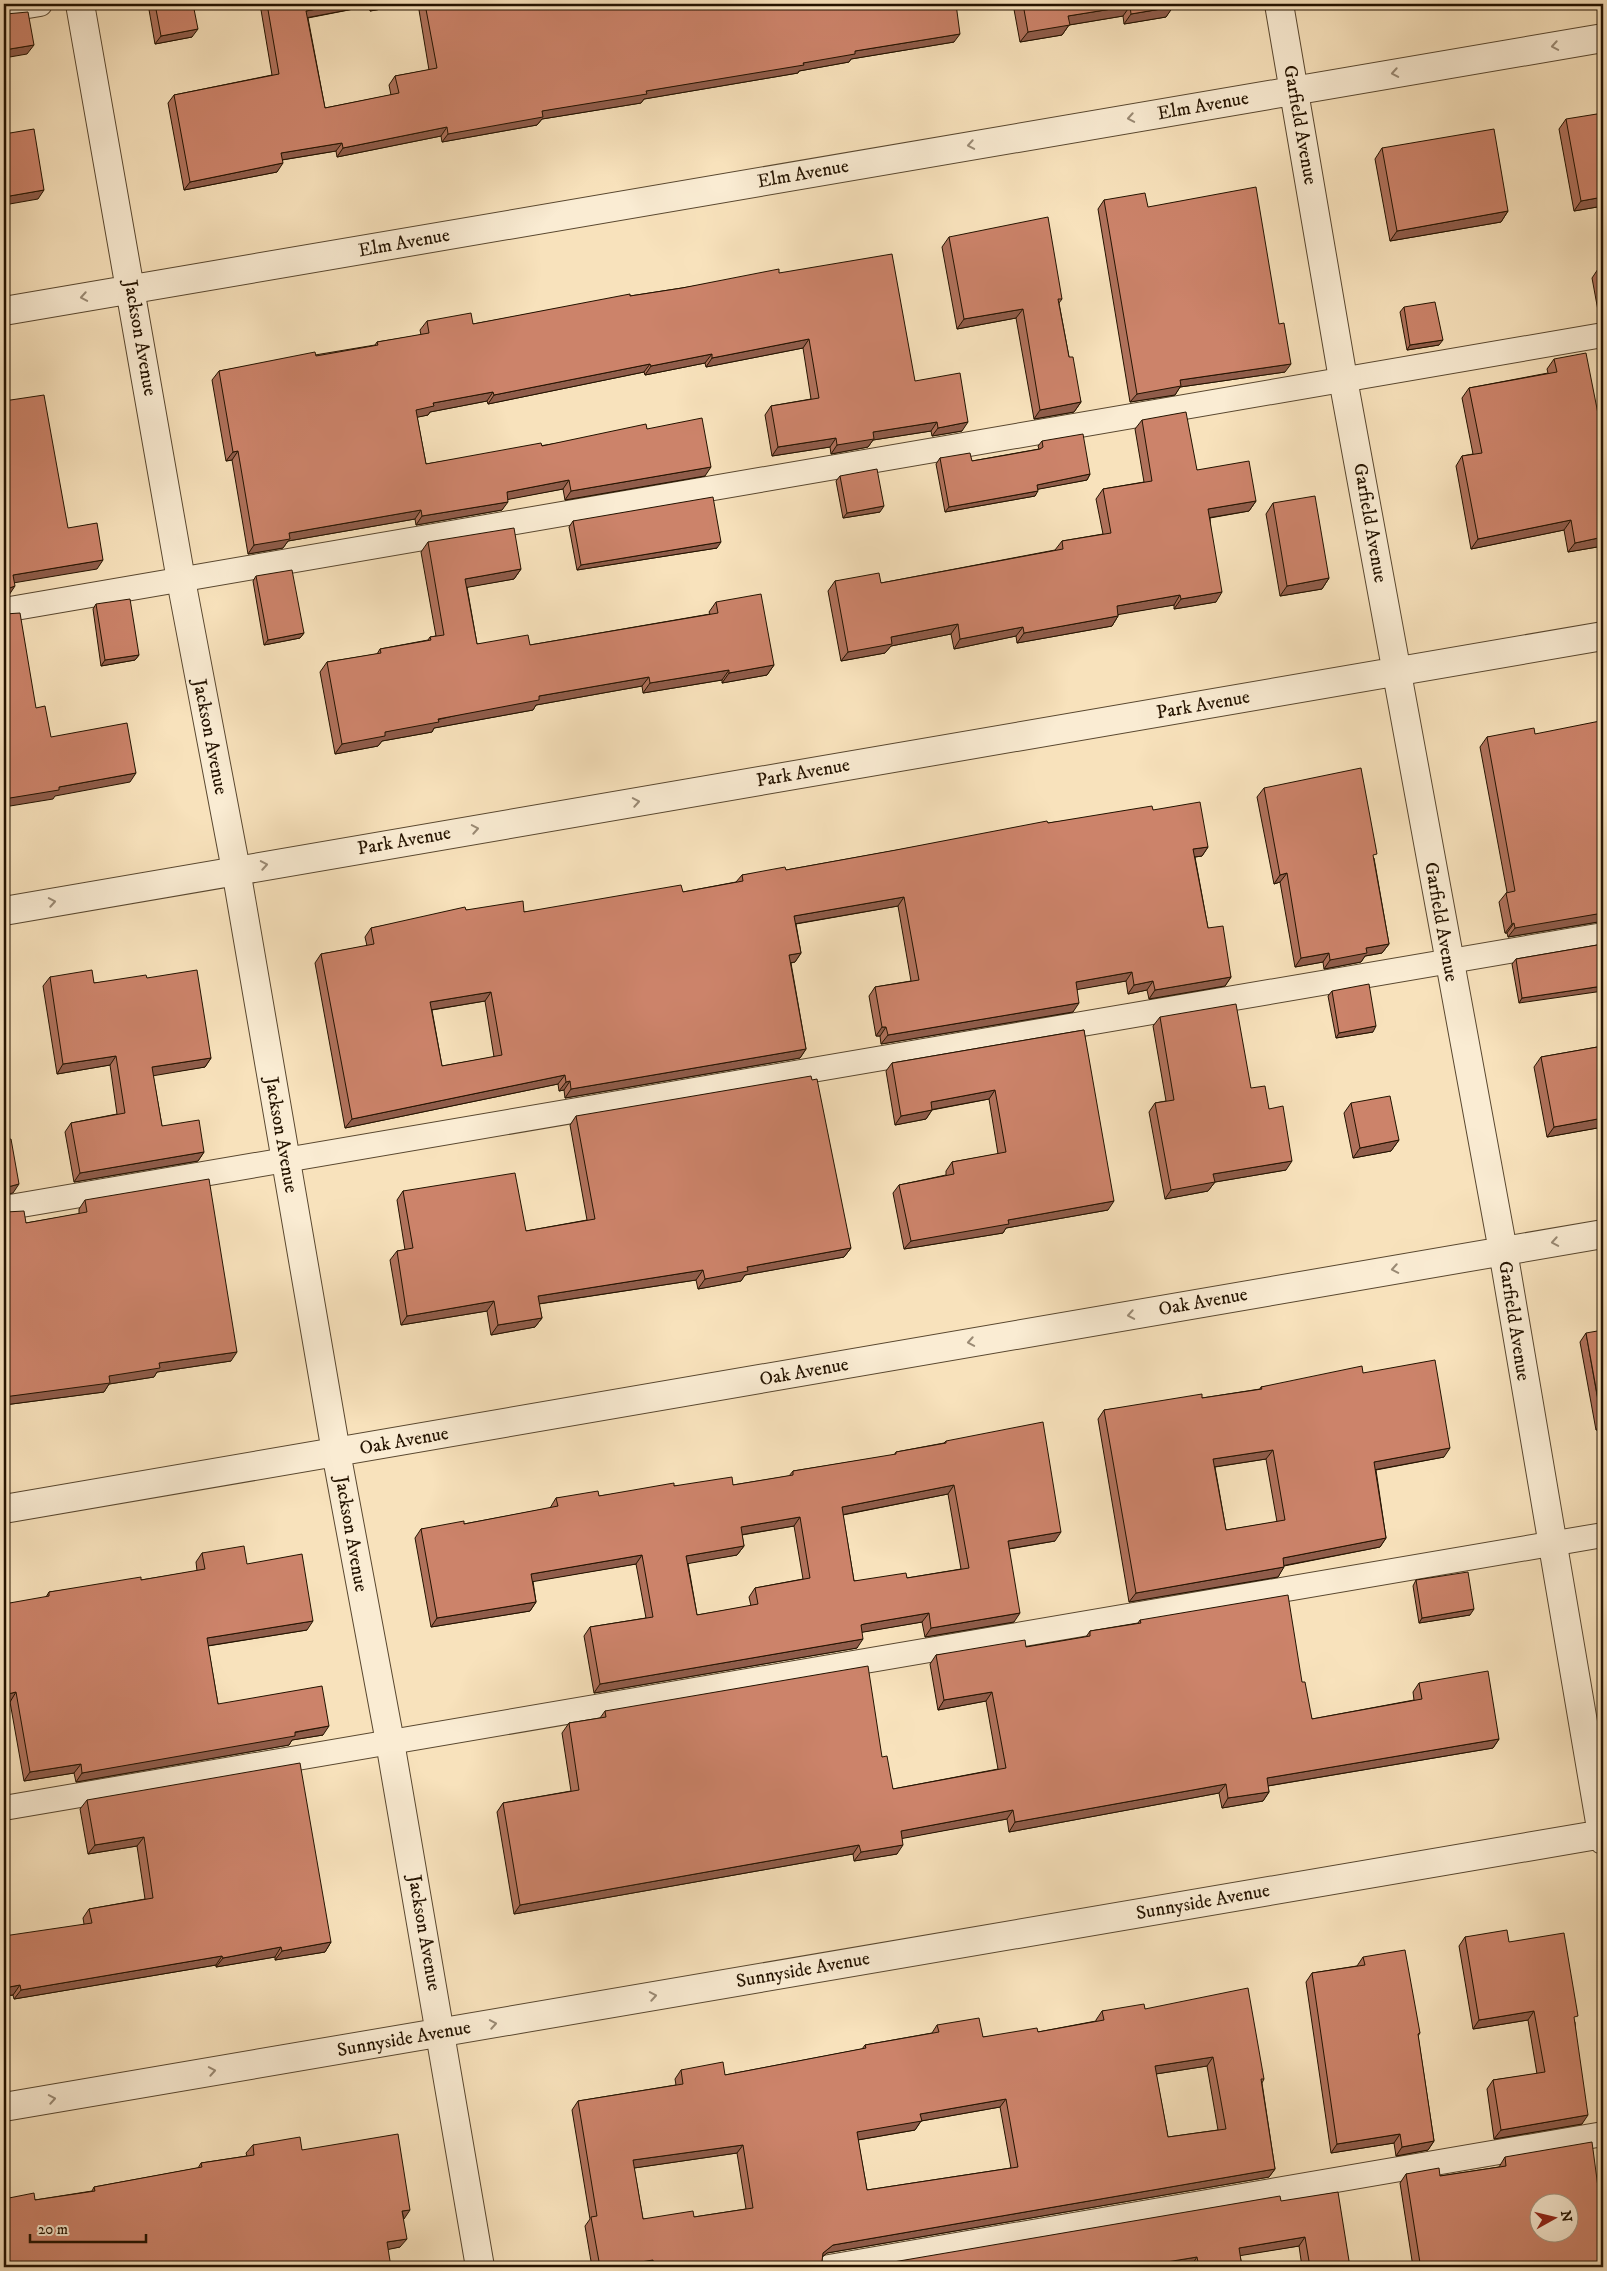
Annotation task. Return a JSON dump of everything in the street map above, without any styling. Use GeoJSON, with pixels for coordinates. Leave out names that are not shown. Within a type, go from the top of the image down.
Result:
{"type":"FeatureCollection","features":[{"type":"Feature","properties":{"kind":"street","name":"Jackson Avenue"},"geometry":{"type":"LineString","coordinates":[[80,4],[132,289],[181,580],[236,870],[336,1452],[441,2032],[480,2267]]}},
{"type":"Feature","properties":{"kind":"street","name":"Garfield Avenue"},"geometry":{"type":"LineString","coordinates":[[1279,4],[1396,672],[1502,1251],[1551,1544],[1603,1836]]}},
{"type":"Feature","properties":{"kind":"street","name":"Elm Avenue"},"geometry":{"type":"LineString","coordinates":[[4,311],[1603,38]]}},
{"type":"Feature","properties":{"kind":"street","name":"Park Avenue"},"geometry":{"type":"LineString","coordinates":[[4,911],[1603,636]]}},
{"type":"Feature","properties":{"kind":"street","name":"Oak Avenue"},"geometry":{"type":"LineString","coordinates":[[4,1509],[1603,1234]]}},
{"type":"Feature","properties":{"kind":"street","name":"Sunnyside Avenue"},"geometry":{"type":"LineString","coordinates":[[4,2107],[1603,1836]]}},
{"type":"Feature","properties":{"kind":"lane"},"geometry":{"type":"LineString","coordinates":[[4,10],[40,4]]}},
{"type":"Feature","properties":{"kind":"lane"},"geometry":{"type":"LineString","coordinates":[[4,610],[1603,335]]}},
{"type":"Feature","properties":{"kind":"lane"},"geometry":{"type":"LineString","coordinates":[[4,1208],[1603,935]]}},
{"type":"Feature","properties":{"kind":"lane"},"geometry":{"type":"LineString","coordinates":[[4,1808],[1603,1535]]}},
{"type":"Feature","properties":{"kind":"lane"},"geometry":{"type":"LineString","coordinates":[[829,2267],[1603,2134]]}},
{"type":"Feature","properties":{"kind":"building"},"geometry":{"type":"Polygon","coordinates":[[[155,4],[193,4],[198,29],[161,36],[155,4]]]}},
{"type":"Feature","properties":{"kind":"building"},"geometry":{"type":"Polygon","coordinates":[[[267,4],[343,4],[306,11],[325,108],[399,93],[395,76],[437,68],[425,4],[956,4],[960,34],[855,51],[855,54],[803,63],[804,65],[646,91],[647,94],[542,111],[543,117],[448,134],[447,127],[343,148],[342,143],[281,153],[283,163],[190,182],[174,95],[279,74],[267,4]]]}},
{"type":"Feature","properties":{"kind":"building"},"geometry":{"type":"Polygon","coordinates":[[[1023,4],[1173,4],[1173,7],[1131,14],[1130,6],[1068,16],[1070,25],[1028,32],[1023,4]]]}},
{"type":"Feature","properties":{"kind":"building"},"geometry":{"type":"Polygon","coordinates":[[[28,12],[34,45],[4,50],[4,13],[28,12]]]}},
{"type":"Feature","properties":{"kind":"building"},"geometry":{"type":"Polygon","coordinates":[[[1603,113],[1603,197],[1581,201],[1566,119],[1603,113]]]}},
{"type":"Feature","properties":{"kind":"building"},"geometry":{"type":"Polygon","coordinates":[[[34,129],[44,190],[4,197],[4,134],[34,129]]]}},
{"type":"Feature","properties":{"kind":"building"},"geometry":{"type":"Polygon","coordinates":[[[1494,129],[1508,211],[1397,231],[1382,148],[1494,129]]]}},
{"type":"Feature","properties":{"kind":"building"},"geometry":{"type":"Polygon","coordinates":[[[1256,187],[1279,324],[1284,323],[1291,364],[1180,380],[1181,386],[1137,394],[1104,200],[1145,193],[1148,207],[1256,187]]]}},
{"type":"Feature","properties":{"kind":"building"},"geometry":{"type":"Polygon","coordinates":[[[1048,217],[1062,299],[1058,299],[1069,357],[1073,357],[1081,402],[1040,410],[1023,309],[964,319],[949,237],[1048,217]]]}},
{"type":"Feature","properties":{"kind":"building"},"geometry":{"type":"Polygon","coordinates":[[[892,254],[915,381],[960,373],[968,422],[938,428],[937,422],[873,432],[874,439],[837,445],[836,438],[778,447],[771,406],[819,398],[809,339],[712,358],[712,354],[651,366],[650,364],[494,395],[493,392],[433,403],[434,406],[416,410],[426,464],[541,443],[542,446],[646,424],[647,429],[702,418],[711,467],[571,491],[569,480],[507,492],[508,502],[422,516],[421,510],[289,533],[290,539],[254,545],[238,451],[233,452],[219,371],[315,352],[316,356],[378,345],[377,342],[429,333],[427,321],[471,313],[473,324],[630,294],[630,296],[682,288],[779,269],[779,273],[892,254]]]}},
{"type":"Feature","properties":{"kind":"building"},"geometry":{"type":"Polygon","coordinates":[[[1603,268],[1603,297],[1598,269],[1603,268]]]}},
{"type":"Feature","properties":{"kind":"building"},"geometry":{"type":"Polygon","coordinates":[[[1435,302],[1443,340],[1410,345],[1404,307],[1435,302]]]}},
{"type":"Feature","properties":{"kind":"building"},"geometry":{"type":"Polygon","coordinates":[[[1586,353],[1603,439],[1603,537],[1575,543],[1571,520],[1478,539],[1462,456],[1482,453],[1469,388],[1557,372],[1554,359],[1586,353]]]}},
{"type":"Feature","properties":{"kind":"building"},"geometry":{"type":"Polygon","coordinates":[[[44,395],[68,528],[97,523],[103,560],[13,575],[15,586],[4,590],[4,401],[44,395]]]}},
{"type":"Feature","properties":{"kind":"building"},"geometry":{"type":"Polygon","coordinates":[[[1186,412],[1197,470],[1249,461],[1256,501],[1208,509],[1222,592],[1181,599],[1180,595],[1117,606],[1118,616],[1024,633],[1023,627],[960,639],[958,624],[891,637],[892,644],[848,652],[835,581],[879,573],[881,583],[1063,549],[1062,541],[1111,533],[1103,489],[1152,481],[1142,420],[1186,412]]]}},
{"type":"Feature","properties":{"kind":"building"},"geometry":{"type":"Polygon","coordinates":[[[1083,434],[1090,474],[1037,485],[1038,491],[949,507],[940,458],[970,453],[972,461],[1040,449],[1043,447],[1042,441],[1083,434]]]}},
{"type":"Feature","properties":{"kind":"building"},"geometry":{"type":"Polygon","coordinates":[[[877,469],[884,506],[847,513],[840,476],[877,469]]]}},
{"type":"Feature","properties":{"kind":"building"},"geometry":{"type":"Polygon","coordinates":[[[1315,496],[1329,578],[1287,586],[1273,503],[1315,496]]]}},
{"type":"Feature","properties":{"kind":"building"},"geometry":{"type":"Polygon","coordinates":[[[713,497],[721,542],[581,565],[573,521],[713,497]]]}},
{"type":"Feature","properties":{"kind":"building"},"geometry":{"type":"Polygon","coordinates":[[[514,528],[521,569],[465,579],[477,644],[528,635],[530,645],[718,613],[716,602],[761,594],[774,665],[729,673],[729,670],[650,683],[649,677],[539,696],[539,700],[438,719],[439,722],[385,732],[385,736],[342,744],[327,662],[381,653],[380,649],[431,640],[430,637],[444,635],[428,542],[514,528]]]}},
{"type":"Feature","properties":{"kind":"building"},"geometry":{"type":"Polygon","coordinates":[[[292,570],[304,633],[268,640],[256,576],[292,570]]]}},
{"type":"Feature","properties":{"kind":"building"},"geometry":{"type":"Polygon","coordinates":[[[130,599],[139,655],[105,660],[96,604],[130,599]]]}},
{"type":"Feature","properties":{"kind":"building"},"geometry":{"type":"Polygon","coordinates":[[[4,612],[5,614],[20,613],[36,708],[45,706],[51,737],[127,723],[136,773],[59,787],[59,790],[4,799],[4,612]]]}},
{"type":"Feature","properties":{"kind":"building"},"geometry":{"type":"Polygon","coordinates":[[[1600,721],[1603,737],[1603,913],[1515,928],[1514,923],[1512,924],[1506,893],[1515,891],[1487,737],[1534,728],[1535,734],[1600,721]]]}},
{"type":"Feature","properties":{"kind":"building"},"geometry":{"type":"Polygon","coordinates":[[[1361,768],[1377,854],[1373,855],[1389,944],[1366,948],[1367,953],[1330,960],[1329,953],[1301,958],[1287,873],[1280,875],[1264,788],[1361,768]]]}},
{"type":"Feature","properties":{"kind":"building"},"geometry":{"type":"Polygon","coordinates":[[[1200,802],[1208,847],[1193,849],[1208,928],[1223,926],[1231,977],[1155,990],[1153,981],[1134,985],[1132,972],[1076,982],[1079,1003],[888,1035],[886,1027],[882,1027],[875,987],[919,980],[904,897],[794,916],[801,953],[789,955],[806,1049],[571,1089],[570,1081],[566,1082],[565,1075],[352,1119],[321,954],[374,944],[371,928],[465,907],[466,910],[523,901],[524,912],[681,885],[683,892],[743,881],[742,875],[785,867],[786,870],[1047,821],[1048,823],[1152,806],[1153,810],[1200,802]],[[491,992],[430,1002],[442,1066],[502,1055],[491,992]]]}},
{"type":"Feature","properties":{"kind":"building"},"geometry":{"type":"Polygon","coordinates":[[[1603,944],[1603,986],[1522,998],[1516,959],[1603,944]]]}},
{"type":"Feature","properties":{"kind":"building"},"geometry":{"type":"Polygon","coordinates":[[[92,970],[94,983],[146,975],[147,978],[197,970],[211,1058],[152,1067],[162,1126],[199,1120],[204,1152],[80,1173],[71,1123],[125,1113],[116,1056],[63,1064],[50,977],[92,970]]]}},
{"type":"Feature","properties":{"kind":"building"},"geometry":{"type":"Polygon","coordinates":[[[1369,984],[1376,1026],[1339,1033],[1332,991],[1369,984]]]}},
{"type":"Feature","properties":{"kind":"building"},"geometry":{"type":"Polygon","coordinates":[[[1236,1004],[1251,1088],[1265,1086],[1269,1109],[1283,1106],[1292,1161],[1213,1174],[1215,1182],[1171,1190],[1155,1103],[1174,1100],[1160,1017],[1236,1004]]]}},
{"type":"Feature","properties":{"kind":"building"},"geometry":{"type":"Polygon","coordinates":[[[1084,1030],[1114,1201],[1008,1220],[1009,1224],[911,1241],[899,1185],[954,1174],[952,1162],[1006,1152],[995,1090],[931,1102],[932,1110],[901,1116],[892,1063],[1084,1030]]]}},
{"type":"Feature","properties":{"kind":"building"},"geometry":{"type":"Polygon","coordinates":[[[1603,1046],[1603,1118],[1554,1127],[1541,1057],[1603,1046]]]}},
{"type":"Feature","properties":{"kind":"building"},"geometry":{"type":"Polygon","coordinates":[[[811,1076],[812,1080],[817,1079],[851,1248],[747,1267],[748,1271],[705,1279],[703,1270],[538,1296],[542,1318],[498,1325],[494,1301],[407,1316],[397,1251],[413,1248],[403,1191],[515,1173],[526,1231],[595,1219],[576,1116],[811,1076]]]}},
{"type":"Feature","properties":{"kind":"building"},"geometry":{"type":"Polygon","coordinates":[[[1390,1096],[1399,1140],[1360,1148],[1351,1103],[1390,1096]]]}},
{"type":"Feature","properties":{"kind":"building"},"geometry":{"type":"Polygon","coordinates":[[[11,1139],[19,1184],[4,1188],[4,1140],[11,1139]]]}},
{"type":"Feature","properties":{"kind":"building"},"geometry":{"type":"Polygon","coordinates":[[[209,1179],[237,1352],[159,1363],[160,1368],[109,1376],[110,1383],[4,1397],[4,1210],[6,1212],[24,1211],[26,1223],[87,1212],[85,1200],[209,1179]]]}},
{"type":"Feature","properties":{"kind":"building"},"geometry":{"type":"Polygon","coordinates":[[[1603,1330],[1603,1421],[1602,1421],[1586,1333],[1603,1330]]]}},
{"type":"Feature","properties":{"kind":"building"},"geometry":{"type":"Polygon","coordinates":[[[1435,1360],[1450,1448],[1374,1462],[1386,1538],[1283,1558],[1284,1567],[1136,1593],[1104,1410],[1202,1394],[1202,1398],[1262,1389],[1261,1387],[1362,1366],[1363,1373],[1435,1360]],[[1273,1450],[1213,1459],[1226,1530],[1285,1520],[1273,1450]]]}},
{"type":"Feature","properties":{"kind":"building"},"geometry":{"type":"Polygon","coordinates":[[[1043,1422],[1061,1532],[1008,1541],[1020,1613],[931,1628],[929,1613],[861,1625],[863,1639],[600,1684],[590,1627],[653,1617],[642,1555],[531,1574],[536,1602],[437,1618],[421,1529],[464,1521],[464,1524],[558,1506],[556,1498],[598,1491],[599,1496],[674,1483],[674,1486],[732,1477],[733,1485],[793,1475],[793,1471],[896,1454],[896,1452],[946,1443],[946,1441],[1043,1422]],[[954,1485],[842,1507],[854,1581],[906,1573],[907,1578],[969,1568],[954,1485]],[[800,1517],[741,1527],[744,1546],[686,1556],[697,1615],[758,1604],[755,1588],[810,1578],[800,1517]]]}},
{"type":"Feature","properties":{"kind":"building"},"geometry":{"type":"Polygon","coordinates":[[[244,1546],[247,1564],[302,1554],[313,1621],[207,1638],[218,1704],[322,1686],[329,1726],[295,1732],[295,1736],[82,1773],[81,1764],[30,1772],[16,1692],[4,1695],[4,1604],[49,1596],[49,1592],[141,1577],[141,1580],[205,1569],[202,1553],[244,1546]]]}},
{"type":"Feature","properties":{"kind":"building"},"geometry":{"type":"Polygon","coordinates":[[[1468,1572],[1474,1609],[1422,1618],[1416,1580],[1468,1572]]]}},
{"type":"Feature","properties":{"kind":"building"},"geometry":{"type":"Polygon","coordinates":[[[1288,1595],[1302,1682],[1305,1682],[1312,1719],[1422,1699],[1419,1683],[1488,1671],[1499,1739],[1267,1778],[1269,1792],[1228,1798],[1226,1784],[1015,1822],[1013,1810],[901,1831],[903,1845],[861,1852],[859,1845],[520,1905],[503,1803],[579,1790],[569,1723],[606,1717],[605,1711],[868,1666],[882,1757],[887,1756],[893,1789],[1006,1768],[992,1692],[944,1700],[936,1655],[1025,1640],[1026,1647],[1090,1636],[1090,1631],[1141,1623],[1140,1620],[1288,1595]]]}},
{"type":"Feature","properties":{"kind":"building"},"geometry":{"type":"Polygon","coordinates":[[[300,1763],[331,1942],[282,1951],[281,1947],[223,1958],[222,1956],[21,1990],[20,1985],[4,1988],[4,1936],[92,1923],[89,1909],[153,1898],[144,1837],[95,1845],[87,1800],[300,1763]]]}},
{"type":"Feature","properties":{"kind":"building"},"geometry":{"type":"Polygon","coordinates":[[[1507,1930],[1509,1942],[1564,1933],[1578,2016],[1574,2017],[1588,2115],[1501,2130],[1493,2080],[1545,2072],[1534,2011],[1479,2020],[1465,1937],[1507,1930]]]}},
{"type":"Feature","properties":{"kind":"building"},"geometry":{"type":"Polygon","coordinates":[[[1405,1950],[1420,2033],[1418,2034],[1434,2141],[1402,2147],[1400,2134],[1337,2144],[1312,1973],[1365,1965],[1363,1957],[1405,1950]]]}},
{"type":"Feature","properties":{"kind":"building"},"geometry":{"type":"Polygon","coordinates":[[[1248,1988],[1264,2079],[1261,2079],[1275,2169],[833,2245],[823,2253],[822,2261],[827,2267],[657,2267],[653,2260],[600,2267],[591,2217],[597,2216],[578,2101],[683,2084],[681,2070],[723,2062],[725,2075],[866,2048],[865,2045],[939,2032],[937,2025],[979,2018],[983,2037],[1037,2028],[1038,2032],[1104,2020],[1102,2011],[1144,2004],[1145,2009],[1248,1988]],[[1213,2057],[1155,2066],[1168,2137],[1226,2129],[1213,2057]],[[1006,2099],[920,2114],[922,2121],[857,2132],[867,2190],[1018,2167],[1006,2099]],[[743,2145],[633,2160],[643,2219],[693,2211],[694,2217],[753,2208],[743,2145]]]}},
{"type":"Feature","properties":{"kind":"building"},"geometry":{"type":"Polygon","coordinates":[[[398,2134],[410,2210],[402,2211],[407,2239],[387,2242],[391,2267],[4,2267],[4,2199],[34,2193],[35,2200],[95,2191],[94,2187],[202,2167],[201,2163],[254,2155],[253,2145],[300,2137],[302,2150],[398,2134]]]}},
{"type":"Feature","properties":{"kind":"building"},"geometry":{"type":"Polygon","coordinates":[[[1592,2142],[1603,2225],[1603,2267],[1416,2267],[1416,2264],[1420,2263],[1406,2174],[1439,2168],[1440,2176],[1506,2166],[1505,2157],[1592,2142]]]}},
{"type":"Feature","properties":{"kind":"building"},"geometry":{"type":"Polygon","coordinates":[[[1338,2192],[1350,2267],[1310,2267],[1305,2237],[1239,2248],[1242,2267],[1199,2267],[1197,2257],[1136,2267],[864,2267],[1280,2196],[1281,2201],[1338,2192]]]}}]}
